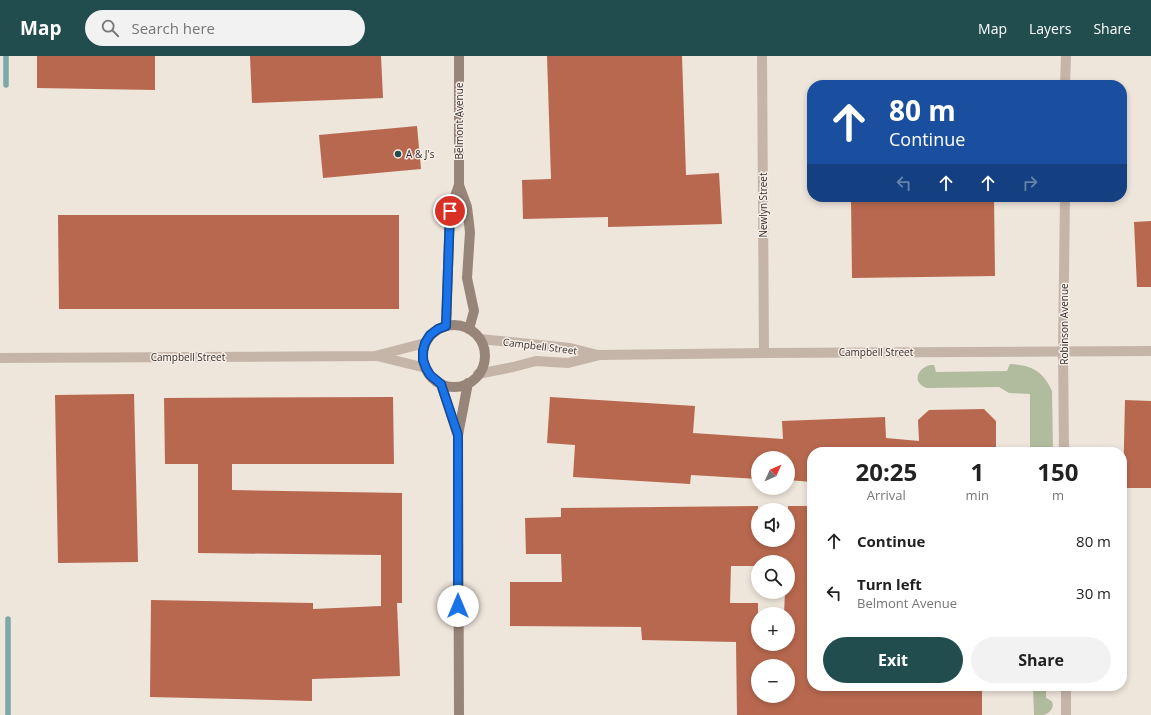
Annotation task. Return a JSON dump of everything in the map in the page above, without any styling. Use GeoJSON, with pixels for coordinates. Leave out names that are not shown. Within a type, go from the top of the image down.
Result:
{"type":"FeatureCollection","features":[{"type":"Feature","properties":{"kind":"main road","name":"Belmont Avenue"},"geometry":{"type":"LineString","coordinates":[[446,326],[450,211],[459,185],[459,56]]}},
{"type":"Feature","properties":{"kind":"main road","name":"Belmont Avenue"},"geometry":{"type":"LineString","coordinates":[[459,185],[467,207],[470,232],[467,278],[474,311],[469,329]]}},
{"type":"Feature","properties":{"kind":"main road"},"geometry":{"type":"LineString","coordinates":[[446,326],[462,326],[469,329],[475,333],[484,347],[485,357],[483,366],[478,374],[474,380],[459,386],[441,384],[430,375],[426,368],[423,356],[425,343],[430,335],[438,329],[446,326]]}},
{"type":"Feature","properties":{"kind":"main road"},"geometry":{"type":"LineString","coordinates":[[458,715],[458,435],[468,383]]}},
{"type":"Feature","properties":{"kind":"main road"},"geometry":{"type":"LineString","coordinates":[[441,384],[458,435]]}},
{"type":"Feature","properties":{"kind":"street","name":"Newlyn Street"},"geometry":{"type":"LineString","coordinates":[[762,56],[764,353]]}},
{"type":"Feature","properties":{"kind":"street"},"geometry":{"type":"LineString","coordinates":[[1065,80],[1066,56]]}},
{"type":"Feature","properties":{"kind":"street","name":"Robinson Avenue"},"geometry":{"type":"LineString","coordinates":[[1064,447],[1063,351],[1065,202]]}},
{"type":"Feature","properties":{"kind":"street","name":"Campbell Street"},"geometry":{"type":"LineString","coordinates":[[480,339],[570,348],[600,355]]}},
{"type":"Feature","properties":{"kind":"street","name":"Campbell Street"},"geometry":{"type":"LineString","coordinates":[[376,356],[425,343]]}},
{"type":"Feature","properties":{"kind":"street","name":"Campbell Street"},"geometry":{"type":"LineString","coordinates":[[478,374],[536,361],[568,363],[600,355],[1151,351]]}},
{"type":"Feature","properties":{"kind":"street","name":"Campbell Street"},"geometry":{"type":"LineString","coordinates":[[0,358],[376,356],[426,368]]}},
{"type":"Feature","properties":{"kind":"street"},"geometry":{"type":"LineString","coordinates":[[1066,691],[1066,715]]}},
{"type":"Feature","properties":{"kind":"green space"},"geometry":{"type":"Polygon","coordinates":[[[1010,364],[1025,366],[1036,370],[1049,384],[1052,391],[1053,447],[1030,447],[1030,394],[1009,393],[999,387],[927,388],[919,382],[918,378],[918,374],[921,370],[929,365],[934,365],[936,372],[1007,371],[1010,364]]]}},
{"type":"Feature","properties":{"kind":"green space"},"geometry":{"type":"Polygon","coordinates":[[[1033,691],[1046,691],[1046,698],[1052,701],[1053,704],[1050,712],[1044,715],[1034,715],[1033,691]]]}},
{"type":"Feature","properties":{"kind":"building"},"geometry":{"type":"Polygon","coordinates":[[[37,56],[155,56],[155,90],[37,88],[37,56]]]}},
{"type":"Feature","properties":{"kind":"building"},"geometry":{"type":"Polygon","coordinates":[[[250,56],[381,56],[383,98],[252,103],[250,56]]]}},
{"type":"Feature","properties":{"kind":"building"},"geometry":{"type":"Polygon","coordinates":[[[547,56],[682,56],[686,175],[719,173],[722,224],[608,227],[608,217],[523,219],[522,180],[551,179],[547,56]]]}},
{"type":"Feature","properties":{"kind":"building"},"geometry":{"type":"Polygon","coordinates":[[[417,126],[421,169],[323,178],[319,135],[417,126]]]}},
{"type":"Feature","properties":{"kind":"building"},"geometry":{"type":"Polygon","coordinates":[[[851,202],[994,202],[995,276],[852,278],[851,202]]]}},
{"type":"Feature","properties":{"kind":"building"},"geometry":{"type":"Polygon","coordinates":[[[58,215],[399,215],[399,309],[59,309],[58,215]]]}},
{"type":"Feature","properties":{"kind":"building"},"geometry":{"type":"Polygon","coordinates":[[[1151,221],[1151,287],[1137,287],[1134,222],[1151,221]]]}},
{"type":"Feature","properties":{"kind":"building"},"geometry":{"type":"Polygon","coordinates":[[[134,394],[138,562],[58,563],[55,395],[134,394]]]}},
{"type":"Feature","properties":{"kind":"building"},"geometry":{"type":"Polygon","coordinates":[[[393,397],[394,464],[232,464],[232,490],[402,493],[402,603],[397,603],[400,676],[312,679],[312,701],[150,697],[151,600],[313,603],[313,609],[381,606],[381,555],[198,553],[198,464],[165,464],[164,398],[393,397]]]}},
{"type":"Feature","properties":{"kind":"building"},"geometry":{"type":"Polygon","coordinates":[[[550,397],[695,406],[693,433],[783,439],[782,421],[885,417],[886,438],[919,441],[918,420],[929,410],[984,409],[996,421],[996,447],[807,447],[807,482],[795,481],[795,451],[751,451],[751,479],[691,475],[690,484],[573,477],[575,445],[547,443],[550,397]]]}},
{"type":"Feature","properties":{"kind":"building"},"geometry":{"type":"Polygon","coordinates":[[[1125,400],[1151,401],[1151,488],[1127,488],[1127,447],[1124,447],[1125,400]]]}},
{"type":"Feature","properties":{"kind":"building"},"geometry":{"type":"Polygon","coordinates":[[[751,506],[751,547],[795,547],[795,506],[807,506],[807,691],[982,691],[982,715],[737,715],[736,642],[642,640],[641,627],[510,626],[510,582],[562,582],[561,554],[526,554],[525,518],[561,517],[561,508],[751,506]],[[751,555],[751,566],[731,566],[730,603],[758,603],[758,607],[751,607],[751,651],[795,651],[795,607],[784,607],[785,599],[795,599],[795,555],[751,555]]]}},
{"type":"Feature","properties":{"kind":"waterway"},"geometry":{"type":"LineString","coordinates":[[6,56],[6,85]]}},
{"type":"Feature","properties":{"kind":"waterway"},"geometry":{"type":"LineString","coordinates":[[8,619],[8,715]]}},
{"type":"Feature","properties":{"kind":"place","name":"A & J's"},"geometry":{"type":"Point","coordinates":[398,154]}},
{"type":"Feature","properties":{"kind":"route"},"geometry":{"type":"LineString","coordinates":[[450,211],[446,326],[438,329],[430,335],[425,343],[423,360],[430,375],[441,384],[458,435],[458,606]]}}]}
